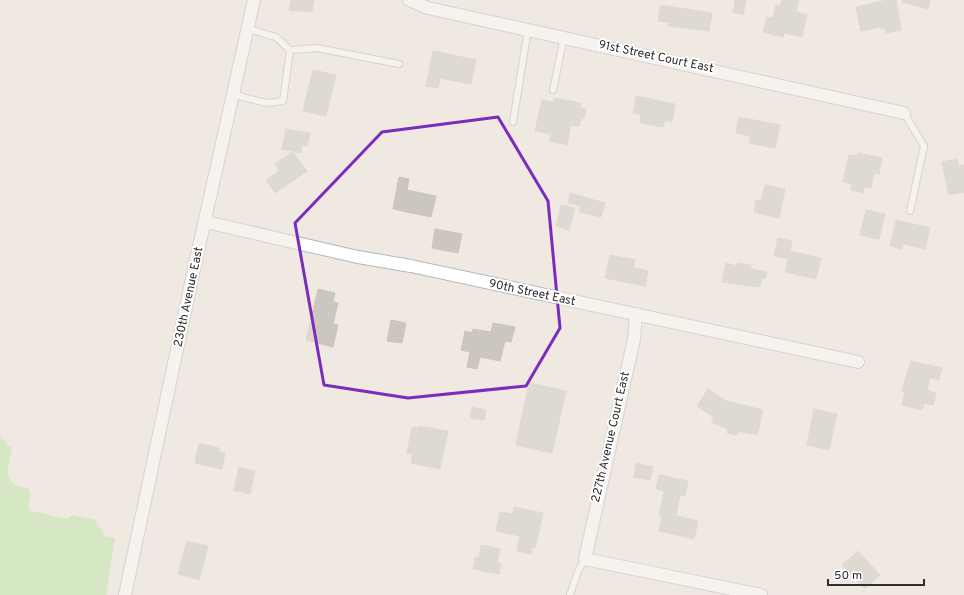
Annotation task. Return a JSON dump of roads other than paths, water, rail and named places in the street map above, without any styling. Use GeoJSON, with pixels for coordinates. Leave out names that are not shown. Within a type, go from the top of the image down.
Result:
{"type":"FeatureCollection","features":[{"type":"Feature","properties":{"kind":"street","name":"230th Avenue East"},"geometry":{"type":"LineString","coordinates":[[125,595],[194,269],[206,222],[232,94],[254,0]]}},
{"type":"Feature","properties":{"kind":"street","name":"91st Street Court East"},"geometry":{"type":"LineString","coordinates":[[409,0],[428,8],[904,112]]}},
{"type":"Feature","properties":{"kind":"street","name":"90th Street East"},"geometry":{"type":"LineString","coordinates":[[206,222],[358,257],[411,266],[858,362]]}},
{"type":"Feature","properties":{"kind":"street","name":"227th Avenue Court East"},"geometry":{"type":"LineString","coordinates":[[585,558],[634,338],[636,314]]}},
{"type":"Feature","properties":{"kind":"street"},"geometry":{"type":"LineString","coordinates":[[585,558],[760,595]]}},
{"type":"Feature","properties":{"kind":"lane"},"geometry":{"type":"LineString","coordinates":[[248,28],[276,37],[290,50],[317,48],[399,64]]}},
{"type":"Feature","properties":{"kind":"lane"},"geometry":{"type":"LineString","coordinates":[[513,122],[528,29]]}},
{"type":"Feature","properties":{"kind":"lane"},"geometry":{"type":"LineString","coordinates":[[553,90],[564,37]]}},
{"type":"Feature","properties":{"kind":"lane"},"geometry":{"type":"LineString","coordinates":[[232,94],[266,103],[283,101],[290,50]]}},
{"type":"Feature","properties":{"kind":"lane"},"geometry":{"type":"LineString","coordinates":[[904,112],[924,146],[910,211]]}},
{"type":"Feature","properties":{"kind":"lane"},"geometry":{"type":"LineString","coordinates":[[570,595],[578,571],[585,558]]}}]}
